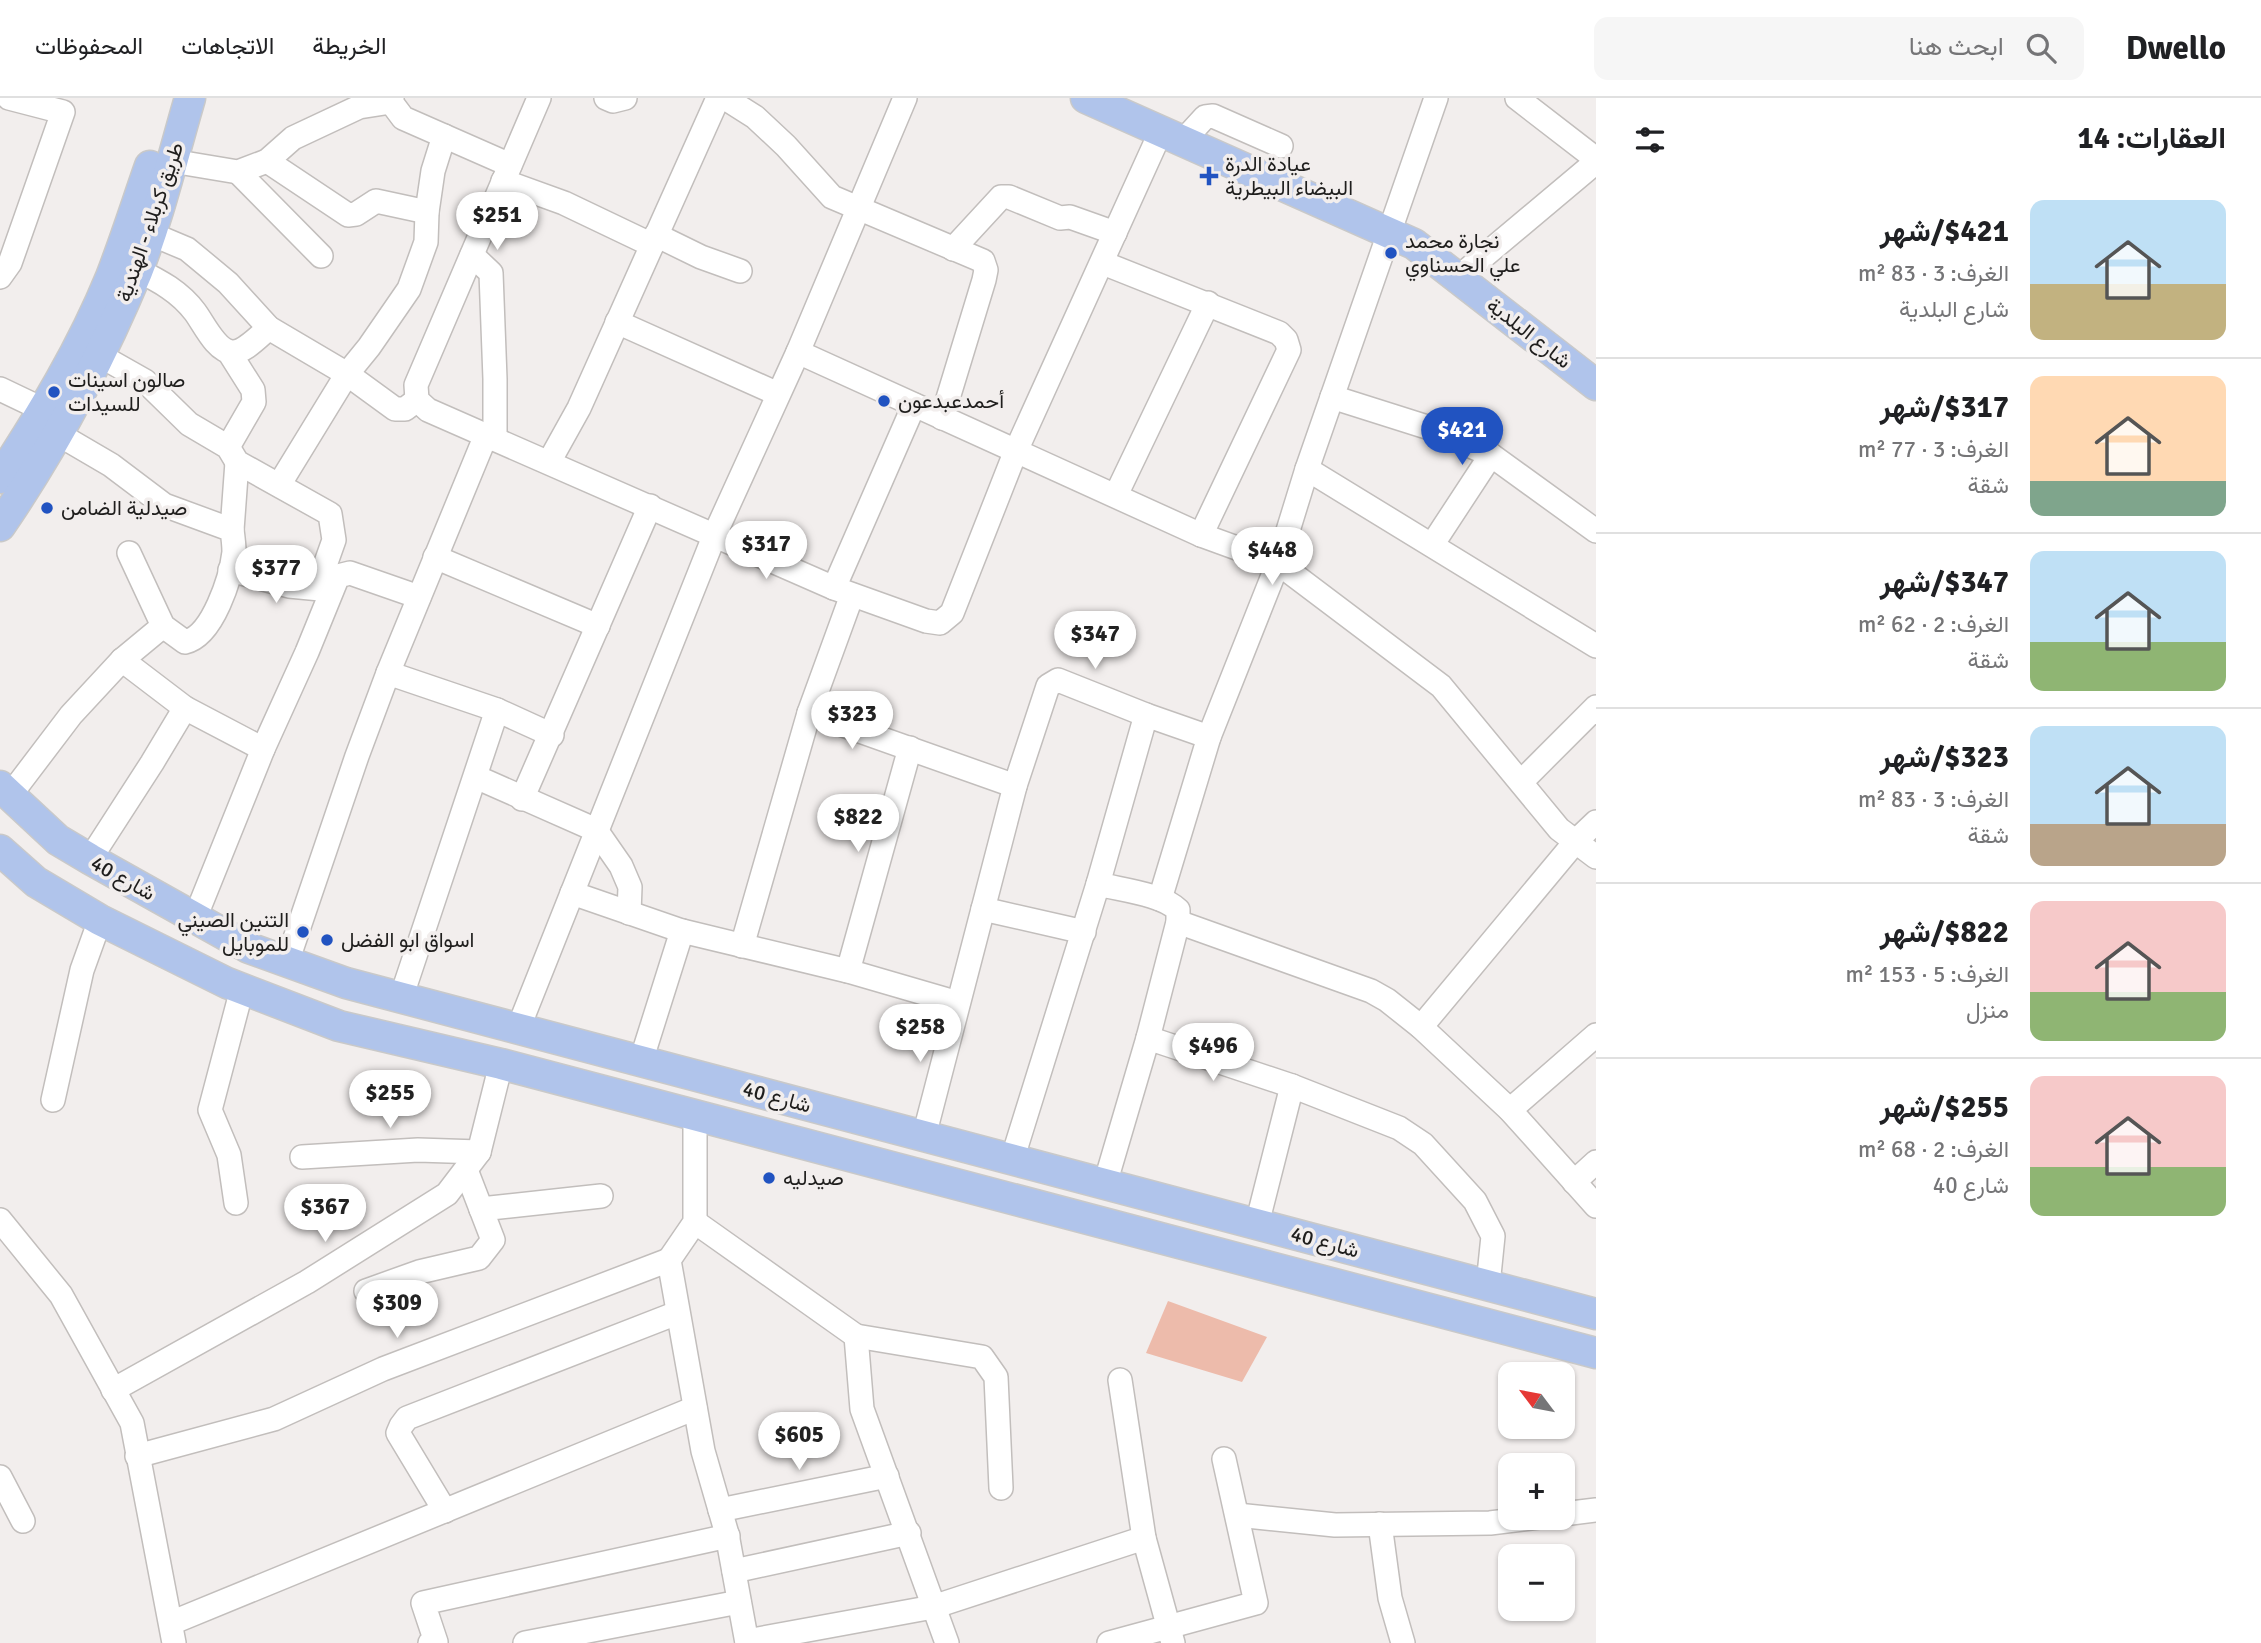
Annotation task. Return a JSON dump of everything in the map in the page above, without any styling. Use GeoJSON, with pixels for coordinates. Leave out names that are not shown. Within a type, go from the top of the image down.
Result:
{"type":"FeatureCollection","features":[{"type":"Feature","properties":{"kind":"main road"},"geometry":{"type":"LineString","coordinates":[[0,478],[51,422],[78,348],[111,277],[151,163],[169,98]]}},
{"type":"Feature","properties":{"kind":"main road","name":"طريق كربلاء - الهندية"},"geometry":{"type":"LineString","coordinates":[[0,526],[51,422],[99,355],[137,270],[190,98]]}},
{"type":"Feature","properties":{"kind":"main road","name":"شارع البلدية"},"geometry":{"type":"LineString","coordinates":[[1086,98],[1414,244],[1596,385]]}},
{"type":"Feature","properties":{"kind":"main road","name":"شارع 40"},"geometry":{"type":"LineString","coordinates":[[5,790],[58,840],[90,859],[249,948],[346,983],[1596,1314]]}},
{"type":"Feature","properties":{"kind":"main road"},"geometry":{"type":"LineString","coordinates":[[36,882],[58,840]]}},
{"type":"Feature","properties":{"kind":"main road","name":"شارع 40"},"geometry":{"type":"LineString","coordinates":[[0,850],[36,882],[100,920],[242,989],[339,1026],[501,1064],[1596,1353]]}},
{"type":"Feature","properties":{"kind":"main road"},"geometry":{"type":"LineString","coordinates":[[1311,1278],[1321,1241]]}},
{"type":"Feature","properties":{"kind":"main road"},"geometry":{"type":"LineString","coordinates":[[1398,1300],[1407,1265]]}},
{"type":"Feature","properties":{"kind":"street"},"geometry":{"type":"LineString","coordinates":[[0,277],[10,263],[63,112],[9,98]]}},
{"type":"Feature","properties":{"kind":"street"},"geometry":{"type":"LineString","coordinates":[[539,98],[416,385],[417,400],[428,410],[843,591],[926,621],[940,623],[952,613],[1015,453],[1115,233],[1172,136],[1205,117],[1213,116],[1223,118],[1281,146]]}},
{"type":"Feature","properties":{"kind":"street"},"geometry":{"type":"LineString","coordinates":[[606,98],[613,101],[625,98]]}},
{"type":"Feature","properties":{"kind":"street"},"geometry":{"type":"LineString","coordinates":[[549,462],[579,408],[718,98]]}},
{"type":"Feature","properties":{"kind":"street"},"geometry":{"type":"LineString","coordinates":[[726,98],[755,117],[786,146],[832,197],[984,261],[986,270],[942,418]]}},
{"type":"Feature","properties":{"kind":"street"},"geometry":{"type":"LineString","coordinates":[[518,1029],[715,534],[798,352],[905,98]]}},
{"type":"Feature","properties":{"kind":"street"},"geometry":{"type":"LineString","coordinates":[[1160,899],[1209,737],[1278,563],[1307,469],[1436,98]]}},
{"type":"Feature","properties":{"kind":"street"},"geometry":{"type":"LineString","coordinates":[[1459,277],[1596,160],[1517,98]]}},
{"type":"Feature","properties":{"kind":"street"},"geometry":{"type":"LineString","coordinates":[[172,161],[238,172],[267,161],[293,138],[359,107],[391,100],[403,118],[444,136],[507,173],[565,202],[654,240],[740,271]]}},
{"type":"Feature","properties":{"kind":"street"},"geometry":{"type":"LineString","coordinates":[[279,485],[347,373],[410,289],[426,242],[433,171],[444,136]]}},
{"type":"Feature","properties":{"kind":"street"},"geometry":{"type":"LineString","coordinates":[[267,161],[348,215],[356,214],[376,201],[427,212]]}},
{"type":"Feature","properties":{"kind":"street"},"geometry":{"type":"LineString","coordinates":[[238,172],[321,256]]}},
{"type":"Feature","properties":{"kind":"street"},"geometry":{"type":"LineString","coordinates":[[953,248],[1001,197],[1009,197],[1060,218],[1070,217],[1115,233]]}},
{"type":"Feature","properties":{"kind":"street"},"geometry":{"type":"LineString","coordinates":[[149,233],[187,249],[228,283],[268,328],[347,373],[395,409],[405,409],[417,400]]}},
{"type":"Feature","properties":{"kind":"street"},"geometry":{"type":"LineString","coordinates":[[287,962],[388,673],[435,557],[490,437],[495,379],[491,273],[471,255]]}},
{"type":"Feature","properties":{"kind":"street"},"geometry":{"type":"LineString","coordinates":[[1103,263],[1208,303],[1279,333],[1286,340],[1289,350],[1201,535]]}},
{"type":"Feature","properties":{"kind":"street"},"geometry":{"type":"LineString","coordinates":[[129,553],[163,626],[185,642],[198,636],[214,615],[226,588],[234,551],[232,455],[254,402],[253,390],[229,352],[221,347],[194,310],[166,284],[137,270]]}},
{"type":"Feature","properties":{"kind":"street"},"geometry":{"type":"LineString","coordinates":[[1116,495],[1208,303]]}},
{"type":"Feature","properties":{"kind":"street"},"geometry":{"type":"LineString","coordinates":[[617,323],[778,394]]}},
{"type":"Feature","properties":{"kind":"street"},"geometry":{"type":"LineString","coordinates":[[229,352],[239,351],[268,328]]}},
{"type":"Feature","properties":{"kind":"street"},"geometry":{"type":"LineString","coordinates":[[798,352],[1015,453],[1116,495],[1201,535],[1278,563],[1441,685],[1559,829],[1596,857]]}},
{"type":"Feature","properties":{"kind":"street"},"geometry":{"type":"LineString","coordinates":[[99,355],[145,381],[189,424],[232,455],[330,514],[334,540],[307,652],[263,749],[195,918]]}},
{"type":"Feature","properties":{"kind":"street"},"geometry":{"type":"LineString","coordinates":[[0,389],[51,422],[164,505],[232,530]]}},
{"type":"Feature","properties":{"kind":"street"},"geometry":{"type":"LineString","coordinates":[[1332,397],[1430,428],[1491,455],[1596,531]]}},
{"type":"Feature","properties":{"kind":"street"},"geometry":{"type":"LineString","coordinates":[[742,946],[843,591],[914,405]]}},
{"type":"Feature","properties":{"kind":"street"},"geometry":{"type":"LineString","coordinates":[[1432,545],[1491,455]]}},
{"type":"Feature","properties":{"kind":"street"},"geometry":{"type":"LineString","coordinates":[[1307,469],[1596,646]]}},
{"type":"Feature","properties":{"kind":"street"},"geometry":{"type":"LineString","coordinates":[[522,799],[552,736],[650,506]]}},
{"type":"Feature","properties":{"kind":"street"},"geometry":{"type":"LineString","coordinates":[[435,557],[598,626]]}},
{"type":"Feature","properties":{"kind":"street"},"geometry":{"type":"LineString","coordinates":[[230,570],[289,586],[324,589],[338,576],[350,573],[419,597]]}},
{"type":"Feature","properties":{"kind":"street"},"geometry":{"type":"LineString","coordinates":[[5,790],[122,660],[163,626]]}},
{"type":"Feature","properties":{"kind":"street"},"geometry":{"type":"LineString","coordinates":[[122,660],[185,708],[263,749]]}},
{"type":"Feature","properties":{"kind":"street"},"geometry":{"type":"LineString","coordinates":[[388,673],[497,710],[552,736]]}},
{"type":"Feature","properties":{"kind":"street"},"geometry":{"type":"LineString","coordinates":[[924,1136],[1015,786],[1048,686],[1058,680],[1209,737]]}},
{"type":"Feature","properties":{"kind":"street"},"geometry":{"type":"LineString","coordinates":[[1521,782],[1596,707]]}},
{"type":"Feature","properties":{"kind":"street"},"geometry":{"type":"LineString","coordinates":[[90,859],[185,708]]}},
{"type":"Feature","properties":{"kind":"street"},"geometry":{"type":"LineString","coordinates":[[401,998],[497,710]]}},
{"type":"Feature","properties":{"kind":"street"},"geometry":{"type":"LineString","coordinates":[[809,713],[1015,786]]}},
{"type":"Feature","properties":{"kind":"street"},"geometry":{"type":"LineString","coordinates":[[1012,1160],[1084,932],[1146,715]]}},
{"type":"Feature","properties":{"kind":"street"},"geometry":{"type":"LineString","coordinates":[[848,971],[910,748]]}},
{"type":"Feature","properties":{"kind":"street"},"geometry":{"type":"LineString","coordinates":[[476,777],[596,830],[621,866],[630,887],[629,913]]}},
{"type":"Feature","properties":{"kind":"street"},"geometry":{"type":"LineString","coordinates":[[1421,1027],[1576,841],[1596,822]]}},
{"type":"Feature","properties":{"kind":"street"},"geometry":{"type":"LineString","coordinates":[[1098,884],[1160,899],[1178,910],[1178,922],[1148,1038],[1105,1184]]}},
{"type":"Feature","properties":{"kind":"street"},"geometry":{"type":"LineString","coordinates":[[572,893],[682,931],[848,971],[958,1003]]}},
{"type":"Feature","properties":{"kind":"street"},"geometry":{"type":"LineString","coordinates":[[983,909],[1084,932]]}},
{"type":"Feature","properties":{"kind":"street"},"geometry":{"type":"LineString","coordinates":[[53,1100],[82,970],[100,920]]}},
{"type":"Feature","properties":{"kind":"street"},"geometry":{"type":"LineString","coordinates":[[1178,922],[1371,991],[1387,1000],[1421,1027],[1510,1110],[1596,1206]]}},
{"type":"Feature","properties":{"kind":"street"},"geometry":{"type":"LineString","coordinates":[[641,1061],[682,931]]}},
{"type":"Feature","properties":{"kind":"street"},"geometry":{"type":"LineString","coordinates":[[236,1203],[229,1155],[210,1110],[242,989]]}},
{"type":"Feature","properties":{"kind":"street"},"geometry":{"type":"LineString","coordinates":[[1510,1110],[1596,1035]]}},
{"type":"Feature","properties":{"kind":"street"},"geometry":{"type":"LineString","coordinates":[[1148,1038],[1292,1086],[1399,1128],[1423,1144],[1475,1201],[1493,1236],[1488,1286]]}},
{"type":"Feature","properties":{"kind":"street"},"geometry":{"type":"LineString","coordinates":[[113,1390],[307,1282],[447,1194],[472,1161],[501,1064]]}},
{"type":"Feature","properties":{"kind":"street"},"geometry":{"type":"LineString","coordinates":[[1257,1224],[1292,1086]]}},
{"type":"Feature","properties":{"kind":"street"},"geometry":{"type":"LineString","coordinates":[[137,1456],[274,1419],[383,1369],[669,1260],[695,1222],[695,1115]]}},
{"type":"Feature","properties":{"kind":"street"},"geometry":{"type":"LineString","coordinates":[[302,1157],[418,1150],[472,1161]]}},
{"type":"Feature","properties":{"kind":"street"},"geometry":{"type":"LineString","coordinates":[[366,1291],[419,1272],[479,1258],[493,1240],[481,1209],[472,1161]]}},
{"type":"Feature","properties":{"kind":"street"},"geometry":{"type":"LineString","coordinates":[[1574,1182],[1596,1162]]}},
{"type":"Feature","properties":{"kind":"street"},"geometry":{"type":"LineString","coordinates":[[481,1209],[601,1196]]}},
{"type":"Feature","properties":{"kind":"street"},"geometry":{"type":"LineString","coordinates":[[0,1220],[61,1295],[132,1423],[172,1633],[446,1511],[695,1408]]}},
{"type":"Feature","properties":{"kind":"street"},"geometry":{"type":"LineString","coordinates":[[695,1222],[856,1336],[982,1357],[996,1377],[1001,1488]]}},
{"type":"Feature","properties":{"kind":"street"},"geometry":{"type":"LineString","coordinates":[[669,1260],[703,1451],[728,1536],[747,1642],[933,1607],[1144,1538]]}},
{"type":"Feature","properties":{"kind":"street"},"geometry":{"type":"LineString","coordinates":[[446,1511],[398,1433],[407,1418],[677,1313]]}},
{"type":"Feature","properties":{"kind":"street"},"geometry":{"type":"LineString","coordinates":[[856,1336],[862,1409],[947,1643]]}},
{"type":"Feature","properties":{"kind":"street"},"geometry":{"type":"LineString","coordinates":[[1120,1380],[1144,1538],[1171,1635]]}},
{"type":"Feature","properties":{"kind":"street"},"geometry":{"type":"LineString","coordinates":[[1109,1643],[1171,1635],[1256,1603],[1224,1459]]}},
{"type":"Feature","properties":{"kind":"street"},"geometry":{"type":"LineString","coordinates":[[720,1510],[887,1476]]}},
{"type":"Feature","properties":{"kind":"street"},"geometry":{"type":"LineString","coordinates":[[0,1477],[23,1521]]}},
{"type":"Feature","properties":{"kind":"street"},"geometry":{"type":"LineString","coordinates":[[1575,1513],[1596,1510]]}},
{"type":"Feature","properties":{"kind":"street"},"geometry":{"type":"LineString","coordinates":[[1237,1515],[1335,1525],[1498,1522]]}},
{"type":"Feature","properties":{"kind":"street"},"geometry":{"type":"LineString","coordinates":[[1380,1524],[1390,1598],[1403,1643]]}},
{"type":"Feature","properties":{"kind":"street"},"geometry":{"type":"LineString","coordinates":[[734,1572],[909,1534]]}},
{"type":"Feature","properties":{"kind":"street"},"geometry":{"type":"LineString","coordinates":[[430,1643],[436,1642],[423,1603],[728,1536]]}},
{"type":"Feature","properties":{"kind":"street"},"geometry":{"type":"LineString","coordinates":[[525,1643],[740,1602]]}},
{"type":"Feature","properties":{"kind":"shaded area"},"geometry":{"type":"Polygon","coordinates":[[[1168,1301],[1267,1337],[1242,1382],[1146,1353],[1168,1301]]]}},
{"type":"Feature","properties":{"kind":"place","name":"عيادة الدرة البيضاء البيطرية"},"geometry":{"type":"Point","coordinates":[1209,176]}},
{"type":"Feature","properties":{"kind":"place","name":"نجارة محمد علي الحسناوي"},"geometry":{"type":"Point","coordinates":[1391,253]}},
{"type":"Feature","properties":{"kind":"place","name":"صالون اسينات للسيدات"},"geometry":{"type":"Point","coordinates":[54,392]}},
{"type":"Feature","properties":{"kind":"place","name":"أحمدعبدعون"},"geometry":{"type":"Point","coordinates":[884,401]}},
{"type":"Feature","properties":{"kind":"place","name":"صيدلية الضامن"},"geometry":{"type":"Point","coordinates":[47,508]}},
{"type":"Feature","properties":{"kind":"place","name":"التنين الصيني للموبايل"},"geometry":{"type":"Point","coordinates":[303,932]}},
{"type":"Feature","properties":{"kind":"place","name":"اسواق ابو الفضل"},"geometry":{"type":"Point","coordinates":[327,940]}},
{"type":"Feature","properties":{"kind":"place","name":"صيدليه"},"geometry":{"type":"Point","coordinates":[769,1178]}}]}
